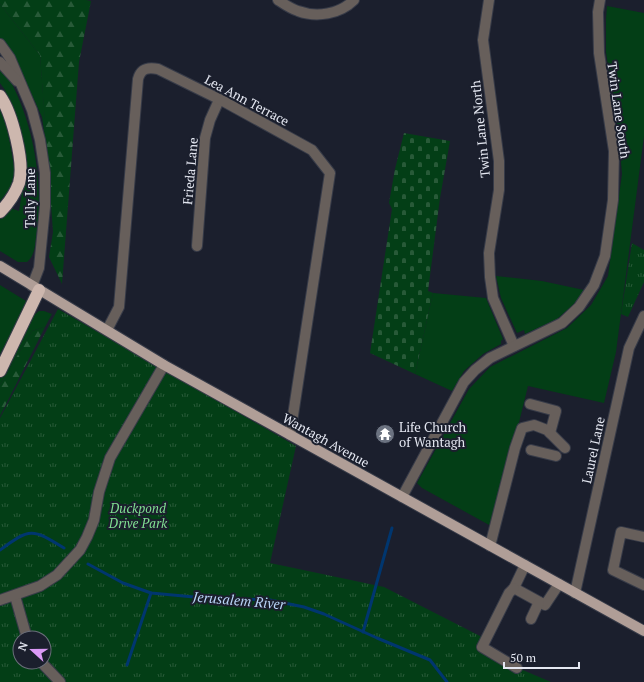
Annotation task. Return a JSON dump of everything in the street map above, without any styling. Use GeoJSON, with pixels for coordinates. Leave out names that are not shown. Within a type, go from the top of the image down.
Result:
{"type":"FeatureCollection","features":[{"type":"Feature","properties":{"kind":"highway"},"geometry":{"type":"LineString","coordinates":[[0,96],[11,119],[19,154],[20,167],[19,183],[10,201],[0,212]]}},
{"type":"Feature","properties":{"kind":"highway"},"geometry":{"type":"LineString","coordinates":[[0,371],[36,288]]}},
{"type":"Feature","properties":{"kind":"main road","name":"Wantagh Avenue"},"geometry":{"type":"LineString","coordinates":[[0,266],[164,365],[644,631]]}},
{"type":"Feature","properties":{"kind":"street"},"geometry":{"type":"LineString","coordinates":[[278,0],[297,11],[318,15],[334,12],[349,5],[354,0]]}},
{"type":"Feature","properties":{"kind":"street","name":"Twin Lane North"},"geometry":{"type":"LineString","coordinates":[[488,0],[483,40],[500,161],[499,190],[489,253],[490,277],[494,298],[514,346]]}},
{"type":"Feature","properties":{"kind":"street","name":"Twin Lane South"},"geometry":{"type":"LineString","coordinates":[[402,497],[464,382],[475,370],[490,358],[562,323],[579,307],[594,285],[605,256],[612,200],[614,151],[599,53],[598,12],[600,0]]}},
{"type":"Feature","properties":{"kind":"street","name":"Tally Lane"},"geometry":{"type":"LineString","coordinates":[[0,44],[10,58],[32,110],[38,133],[45,174],[45,206],[36,288]]}},
{"type":"Feature","properties":{"kind":"street","name":"Tally Lane"},"geometry":{"type":"LineString","coordinates":[[0,62],[22,87]]}},
{"type":"Feature","properties":{"kind":"street","name":"Lea Ann Terrace"},"geometry":{"type":"LineString","coordinates":[[107,330],[119,307],[138,79],[140,73],[148,68],[164,71],[312,150],[330,173],[290,435]]}},
{"type":"Feature","properties":{"kind":"street","name":"Frieda Lane"},"geometry":{"type":"LineString","coordinates":[[197,246],[205,138],[210,120],[219,100]]}},
{"type":"Feature","properties":{"kind":"street","name":"Laurel Lane"},"geometry":{"type":"LineString","coordinates":[[575,593],[628,355],[644,316]]}},
{"type":"Feature","properties":{"kind":"street"},"geometry":{"type":"LineString","coordinates":[[0,600],[40,586],[57,575],[80,550],[88,537],[94,520],[99,492],[110,458],[164,365]]}},
{"type":"Feature","properties":{"kind":"street"},"geometry":{"type":"LineString","coordinates":[[530,404],[556,411],[550,433]]}},
{"type":"Feature","properties":{"kind":"street"},"geometry":{"type":"LineString","coordinates":[[490,546],[515,448],[522,428],[534,425],[547,430],[565,448]]}},
{"type":"Feature","properties":{"kind":"street"},"geometry":{"type":"LineString","coordinates":[[531,450],[556,456]]}},
{"type":"Feature","properties":{"kind":"street"},"geometry":{"type":"LineString","coordinates":[[644,536],[621,532],[613,570],[644,585]]}},
{"type":"Feature","properties":{"kind":"street"},"geometry":{"type":"LineString","coordinates":[[517,668],[482,647],[509,592],[514,588],[525,565]]}},
{"type":"Feature","properties":{"kind":"street"},"geometry":{"type":"LineString","coordinates":[[514,588],[545,605],[559,584]]}},
{"type":"Feature","properties":{"kind":"street"},"geometry":{"type":"LineString","coordinates":[[15,596],[24,630]]}},
{"type":"Feature","properties":{"kind":"street"},"geometry":{"type":"LineString","coordinates":[[531,618],[539,602]]}},
{"type":"Feature","properties":{"kind":"street"},"geometry":{"type":"LineString","coordinates":[[49,670],[60,682]]}},
{"type":"Feature","properties":{"kind":"green space"},"geometry":{"type":"Polygon","coordinates":[[[0,0],[91,1],[79,62],[62,284],[49,257],[53,232],[40,55],[0,4],[0,0]]]}},
{"type":"Feature","properties":{"kind":"green space"},"geometry":{"type":"Polygon","coordinates":[[[0,4],[40,55],[48,158],[42,117],[26,82],[0,38],[0,4]]]}},
{"type":"Feature","properties":{"kind":"green space"},"geometry":{"type":"Polygon","coordinates":[[[607,6],[644,13],[644,136],[616,352],[604,403],[528,386],[493,527],[422,488],[417,483],[469,389],[490,367],[567,328],[591,305],[608,276],[622,174],[619,138],[606,52],[607,6]]]}},
{"type":"Feature","properties":{"kind":"green space"},"geometry":{"type":"Polygon","coordinates":[[[0,67],[8,76],[19,99],[26,117],[35,155],[39,193],[39,212],[35,248],[27,262],[18,262],[0,251],[0,219],[10,208],[19,211],[25,174],[20,130],[5,90],[0,83],[0,67]]]}},
{"type":"Feature","properties":{"kind":"green space"},"geometry":{"type":"Polygon","coordinates":[[[0,108],[7,127],[15,172],[10,189],[0,201],[0,108]]]}},
{"type":"Feature","properties":{"kind":"green space"},"geometry":{"type":"Polygon","coordinates":[[[404,133],[450,141],[440,198],[428,291],[433,293],[415,374],[370,353],[392,209],[389,203],[395,169],[404,133]]]}},
{"type":"Feature","properties":{"kind":"green space"},"geometry":{"type":"Polygon","coordinates":[[[632,243],[644,250],[644,282],[628,317],[621,314],[632,243]]]}},
{"type":"Feature","properties":{"kind":"green space"},"geometry":{"type":"Polygon","coordinates":[[[496,276],[542,281],[584,290],[574,304],[557,319],[525,334],[524,330],[517,333],[501,298],[496,276]]]}},
{"type":"Feature","properties":{"kind":"green space"},"geometry":{"type":"Polygon","coordinates":[[[0,285],[26,301],[27,304],[0,354],[0,285]]]}},
{"type":"Feature","properties":{"kind":"green space"},"geometry":{"type":"Polygon","coordinates":[[[433,293],[486,298],[503,339],[501,344],[483,354],[464,371],[452,391],[415,374],[433,293]]]}},
{"type":"Feature","properties":{"kind":"green space","name":"Duckpond Drive Park"},"geometry":{"type":"Polygon","coordinates":[[[58,309],[296,446],[270,563],[384,587],[482,637],[483,653],[551,682],[0,682],[0,418],[58,309]]]}},
{"type":"Feature","properties":{"kind":"green space"},"geometry":{"type":"Polygon","coordinates":[[[39,311],[52,314],[45,327],[32,331],[0,385],[0,378],[9,365],[34,315],[39,311]]]}},
{"type":"Feature","properties":{"kind":"green space"},"geometry":{"type":"Polygon","coordinates":[[[45,327],[0,416],[0,385],[32,331],[45,327]]]}},
{"type":"Feature","properties":{"kind":"waterway"},"geometry":{"type":"LineString","coordinates":[[363,632],[392,528]]}},
{"type":"Feature","properties":{"kind":"waterway","name":"Jerusalem River"},"geometry":{"type":"LineString","coordinates":[[0,550],[25,534],[31,533],[45,537],[64,548]]}},
{"type":"Feature","properties":{"kind":"waterway","name":"Jerusalem River"},"geometry":{"type":"LineString","coordinates":[[88,564],[123,583],[151,593],[205,598],[270,600],[304,607],[324,614],[430,660],[447,682]]}},
{"type":"Feature","properties":{"kind":"waterway"},"geometry":{"type":"LineString","coordinates":[[127,665],[151,593]]}},
{"type":"Feature","properties":{"kind":"place","name":"Life Church of Wantagh"},"geometry":{"type":"Point","coordinates":[385,434]}}]}
